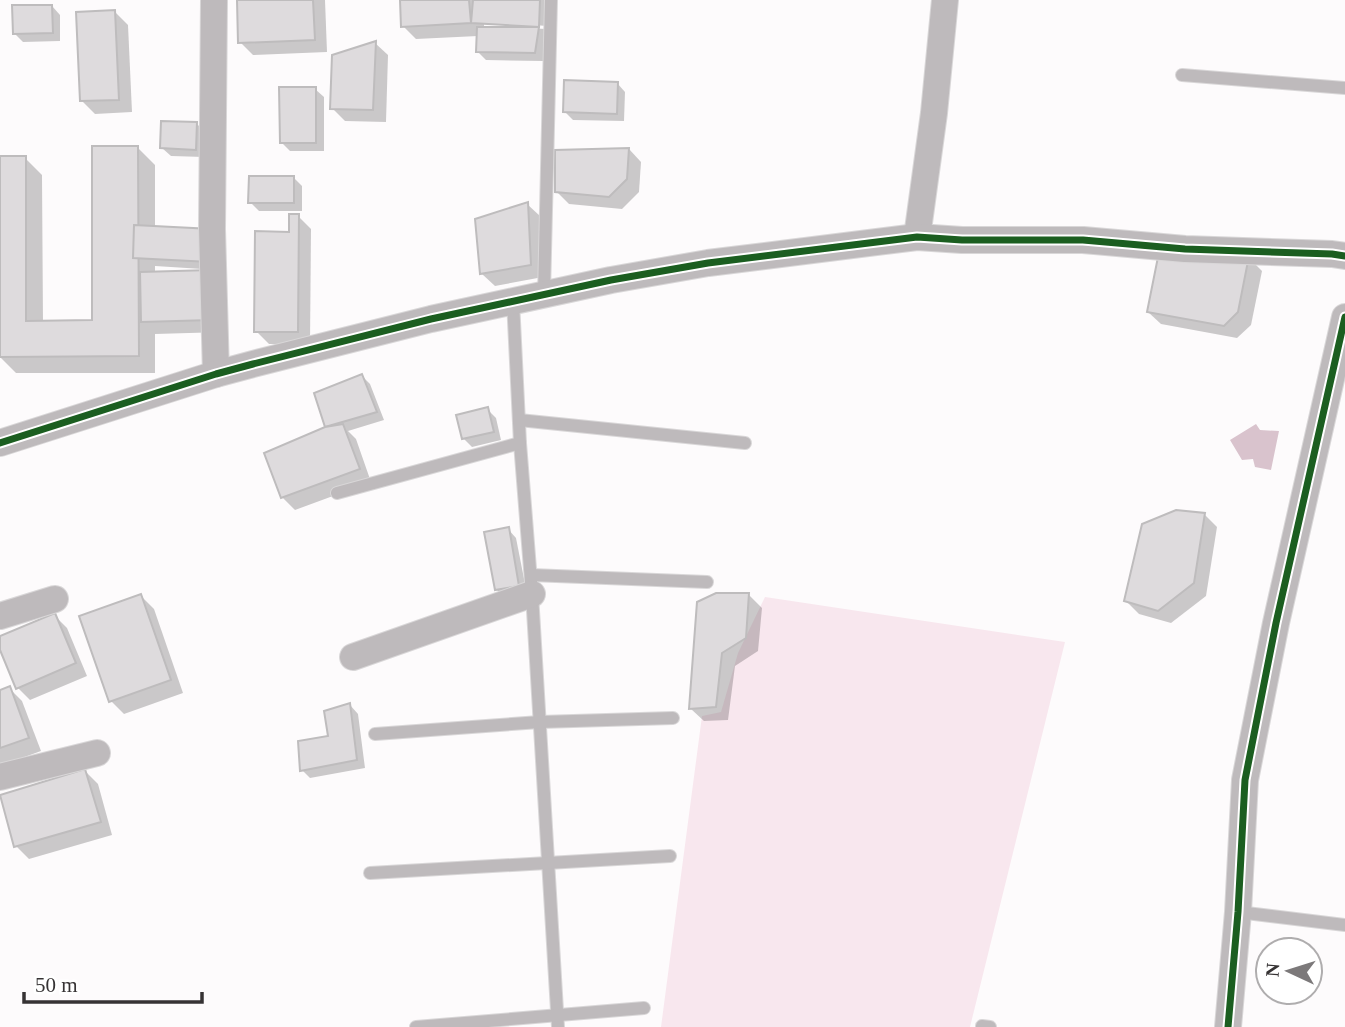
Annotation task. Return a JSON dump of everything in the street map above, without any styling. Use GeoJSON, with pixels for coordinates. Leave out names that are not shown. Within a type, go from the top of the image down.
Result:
{"type":"FeatureCollection","features":[{"type":"Feature","properties":{"kind":"street"},"geometry":{"type":"LineString","coordinates":[[214,0],[212,229],[216,374]]}},
{"type":"Feature","properties":{"kind":"street"},"geometry":{"type":"LineString","coordinates":[[917,237],[934,113],[945,0]]}},
{"type":"Feature","properties":{"kind":"street"},"geometry":{"type":"LineString","coordinates":[[0,443],[216,374],[431,320],[611,280],[708,263],[917,237],[962,240],[1083,240],[1185,249],[1345,256]]}},
{"type":"Feature","properties":{"kind":"street"},"geometry":{"type":"LineString","coordinates":[[1228,1027],[1245,780],[1276,622],[1345,317]]}},
{"type":"Feature","properties":{"kind":"street"},"geometry":{"type":"LineString","coordinates":[[353,657],[531,584]]}},
{"type":"Feature","properties":{"kind":"street"},"geometry":{"type":"LineString","coordinates":[[0,616],[55,599]]}},
{"type":"Feature","properties":{"kind":"street"},"geometry":{"type":"LineString","coordinates":[[0,777],[97,753]]}},
{"type":"Feature","properties":{"kind":"lane"},"geometry":{"type":"LineString","coordinates":[[544,295],[551,0]]}},
{"type":"Feature","properties":{"kind":"lane"},"geometry":{"type":"LineString","coordinates":[[1182,75],[1345,88]]}},
{"type":"Feature","properties":{"kind":"lane"},"geometry":{"type":"LineString","coordinates":[[513,302],[558,1021]]}},
{"type":"Feature","properties":{"kind":"lane"},"geometry":{"type":"LineString","coordinates":[[519,420],[745,443]]}},
{"type":"Feature","properties":{"kind":"lane"},"geometry":{"type":"LineString","coordinates":[[337,493],[520,443]]}},
{"type":"Feature","properties":{"kind":"lane"},"geometry":{"type":"LineString","coordinates":[[531,584],[707,582]]}},
{"type":"Feature","properties":{"kind":"lane"},"geometry":{"type":"LineString","coordinates":[[375,734],[540,722],[673,718]]}},
{"type":"Feature","properties":{"kind":"lane"},"geometry":{"type":"LineString","coordinates":[[370,873],[670,856]]}},
{"type":"Feature","properties":{"kind":"lane"},"geometry":{"type":"LineString","coordinates":[[1238,912],[1345,925]]}},
{"type":"Feature","properties":{"kind":"lane"},"geometry":{"type":"LineString","coordinates":[[416,1027],[558,1021],[644,1008]]}},
{"type":"Feature","properties":{"kind":"lane"},"geometry":{"type":"LineString","coordinates":[[982,1026],[990,1027]]}},
{"type":"Feature","properties":{"kind":"shaded area"},"geometry":{"type":"Polygon","coordinates":[[[1256,424],[1260,430],[1279,431],[1271,470],[1255,467],[1253,459],[1242,460],[1230,440],[1256,424]]]}},
{"type":"Feature","properties":{"kind":"shaded area"},"geometry":{"type":"Polygon","coordinates":[[[765,597],[1065,642],[970,1027],[661,1027],[702,716],[721,712],[738,653],[765,597]]]}},
{"type":"Feature","properties":{"kind":"building"},"geometry":{"type":"Polygon","coordinates":[[[237,0],[313,0],[315,40],[238,43],[237,0]]]}},
{"type":"Feature","properties":{"kind":"building"},"geometry":{"type":"Polygon","coordinates":[[[400,0],[469,0],[471,23],[401,27],[400,0]]]}},
{"type":"Feature","properties":{"kind":"building"},"geometry":{"type":"Polygon","coordinates":[[[473,0],[540,0],[539,27],[471,23],[473,0]]]}},
{"type":"Feature","properties":{"kind":"building"},"geometry":{"type":"Polygon","coordinates":[[[12,5],[52,5],[53,33],[13,34],[12,5]]]}},
{"type":"Feature","properties":{"kind":"building"},"geometry":{"type":"Polygon","coordinates":[[[115,10],[119,100],[80,101],[76,12],[115,10]]]}},
{"type":"Feature","properties":{"kind":"building"},"geometry":{"type":"Polygon","coordinates":[[[477,27],[539,27],[535,53],[476,52],[477,27]]]}},
{"type":"Feature","properties":{"kind":"building"},"geometry":{"type":"Polygon","coordinates":[[[376,41],[373,110],[330,109],[332,55],[376,41]]]}},
{"type":"Feature","properties":{"kind":"building"},"geometry":{"type":"Polygon","coordinates":[[[564,80],[618,82],[617,114],[563,112],[564,80]]]}},
{"type":"Feature","properties":{"kind":"building"},"geometry":{"type":"Polygon","coordinates":[[[279,87],[316,87],[316,143],[280,143],[279,87]]]}},
{"type":"Feature","properties":{"kind":"building"},"geometry":{"type":"Polygon","coordinates":[[[161,121],[197,122],[196,150],[160,148],[161,121]]]}},
{"type":"Feature","properties":{"kind":"building"},"geometry":{"type":"Polygon","coordinates":[[[92,146],[138,146],[139,356],[0,357],[0,156],[26,156],[26,321],[92,320],[92,146]]]}},
{"type":"Feature","properties":{"kind":"building"},"geometry":{"type":"Polygon","coordinates":[[[629,148],[627,179],[609,197],[555,192],[555,150],[629,148]]]}},
{"type":"Feature","properties":{"kind":"building"},"geometry":{"type":"Polygon","coordinates":[[[249,176],[294,176],[294,203],[248,203],[249,176]]]}},
{"type":"Feature","properties":{"kind":"building"},"geometry":{"type":"Polygon","coordinates":[[[528,202],[531,265],[480,274],[475,219],[528,202]]]}},
{"type":"Feature","properties":{"kind":"building"},"geometry":{"type":"Polygon","coordinates":[[[289,214],[299,214],[298,332],[254,332],[255,231],[289,232],[289,214]]]}},
{"type":"Feature","properties":{"kind":"building"},"geometry":{"type":"Polygon","coordinates":[[[134,225],[212,229],[210,262],[133,258],[134,225]]]}},
{"type":"Feature","properties":{"kind":"building"},"geometry":{"type":"Polygon","coordinates":[[[1159,252],[1249,256],[1238,312],[1224,326],[1147,312],[1159,252]]]}},
{"type":"Feature","properties":{"kind":"building"},"geometry":{"type":"Polygon","coordinates":[[[211,270],[212,320],[141,322],[140,272],[211,270]]]}},
{"type":"Feature","properties":{"kind":"building"},"geometry":{"type":"Polygon","coordinates":[[[362,374],[377,412],[325,427],[314,393],[362,374]]]}},
{"type":"Feature","properties":{"kind":"building"},"geometry":{"type":"Polygon","coordinates":[[[488,407],[494,432],[462,439],[456,415],[488,407]]]}},
{"type":"Feature","properties":{"kind":"building"},"geometry":{"type":"Polygon","coordinates":[[[343,424],[360,469],[281,498],[264,453],[325,427],[343,424]]]}},
{"type":"Feature","properties":{"kind":"building"},"geometry":{"type":"Polygon","coordinates":[[[1176,510],[1205,513],[1194,583],[1158,611],[1124,601],[1142,524],[1176,510]]]}},
{"type":"Feature","properties":{"kind":"building"},"geometry":{"type":"Polygon","coordinates":[[[509,527],[519,586],[495,590],[484,532],[509,527]]]}},
{"type":"Feature","properties":{"kind":"building"},"geometry":{"type":"Polygon","coordinates":[[[716,593],[749,593],[746,638],[722,653],[716,707],[689,709],[697,602],[716,593]]]}},
{"type":"Feature","properties":{"kind":"building"},"geometry":{"type":"Polygon","coordinates":[[[141,594],[171,680],[109,702],[79,616],[141,594]]]}},
{"type":"Feature","properties":{"kind":"building"},"geometry":{"type":"Polygon","coordinates":[[[55,613],[76,663],[16,689],[0,650],[0,636],[55,613]]]}},
{"type":"Feature","properties":{"kind":"building"},"geometry":{"type":"Polygon","coordinates":[[[10,686],[29,738],[0,748],[0,690],[10,686]]]}},
{"type":"Feature","properties":{"kind":"building"},"geometry":{"type":"Polygon","coordinates":[[[350,703],[357,760],[300,771],[298,741],[328,736],[324,711],[350,703]]]}},
{"type":"Feature","properties":{"kind":"building"},"geometry":{"type":"Polygon","coordinates":[[[85,769],[101,822],[14,847],[0,795],[85,769]]]}},
{"type":"Feature","properties":{"kind":"cycle path"},"geometry":{"type":"LineString","coordinates":[[0,443],[253,364],[431,319],[611,280],[708,263],[917,237],[962,240],[1083,240],[1185,249],[1345,256]]}},
{"type":"Feature","properties":{"kind":"cycle path"},"geometry":{"type":"LineString","coordinates":[[1228,1027],[1245,780],[1276,623],[1345,317]]}}]}
